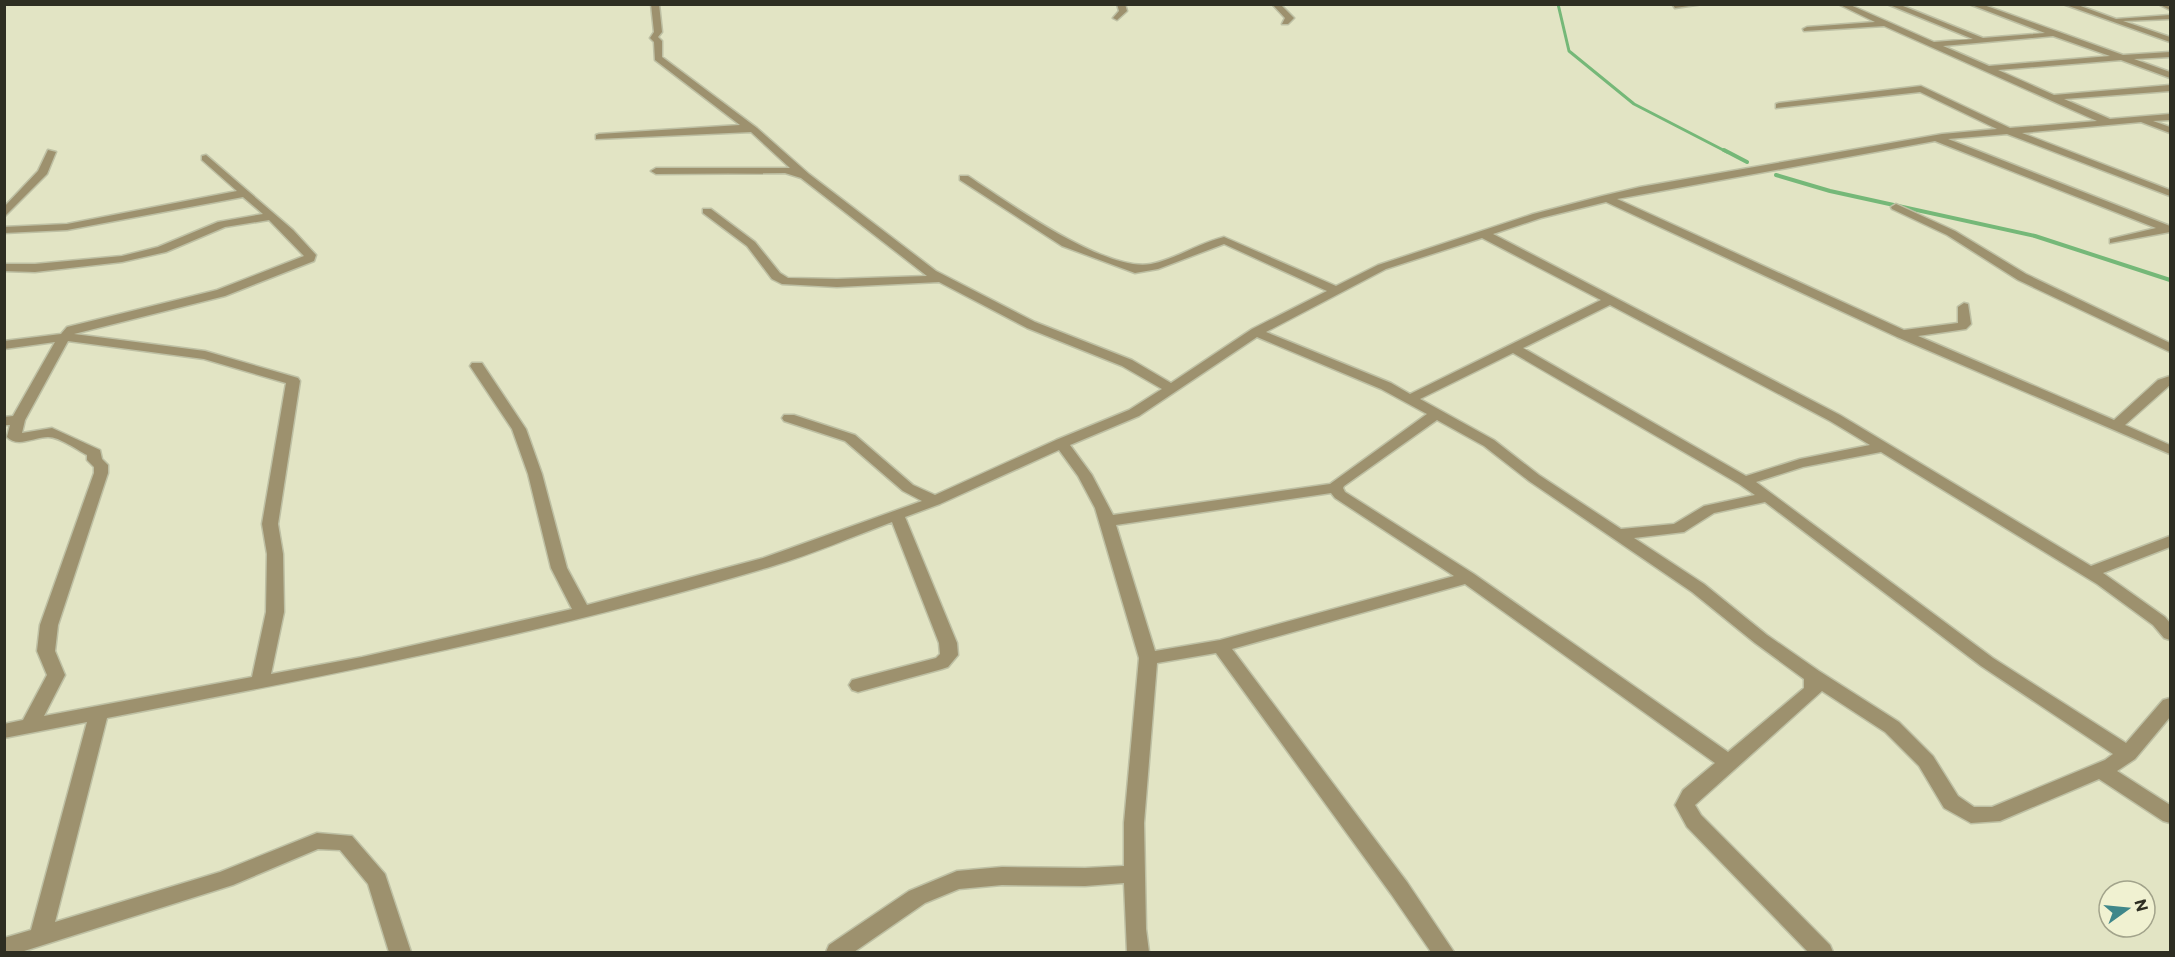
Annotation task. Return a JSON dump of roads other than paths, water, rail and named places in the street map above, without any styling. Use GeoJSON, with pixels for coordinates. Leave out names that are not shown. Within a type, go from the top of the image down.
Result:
{"type":"FeatureCollection","features":[{"type":"Feature","properties":{"kind":"street"},"geometry":{"type":"LineString","coordinates":[[656,4],[658,32],[654,38],[658,41],[658,58],[749,128],[805,176],[939,279],[1031,325],[1127,363],[1172,389]]}},
{"type":"Feature","properties":{"kind":"street"},"geometry":{"type":"LineString","coordinates":[[1117,18],[1123,11],[1121,4]]}},
{"type":"Feature","properties":{"kind":"street"},"geometry":{"type":"LineString","coordinates":[[1275,4],[1289,16],[1285,22]]}},
{"type":"Feature","properties":{"kind":"street"},"geometry":{"type":"LineString","coordinates":[[1675,6],[1700,4]]}},
{"type":"Feature","properties":{"kind":"street"},"geometry":{"type":"LineString","coordinates":[[1841,4],[2109,122]]}},
{"type":"Feature","properties":{"kind":"street"},"geometry":{"type":"LineString","coordinates":[[1890,4],[1985,40]]}},
{"type":"Feature","properties":{"kind":"street"},"geometry":{"type":"LineString","coordinates":[[1972,4],[2170,75]]}},
{"type":"Feature","properties":{"kind":"street"},"geometry":{"type":"LineString","coordinates":[[2066,4],[2170,40]]}},
{"type":"Feature","properties":{"kind":"street"},"geometry":{"type":"LineString","coordinates":[[2161,4],[2170,8]]}},
{"type":"Feature","properties":{"kind":"street"},"geometry":{"type":"LineString","coordinates":[[2111,20],[2170,17]]}},
{"type":"Feature","properties":{"kind":"street"},"geometry":{"type":"LineString","coordinates":[[1807,29],[1885,23]]}},
{"type":"Feature","properties":{"kind":"street"},"geometry":{"type":"LineString","coordinates":[[1934,45],[2056,35]]}},
{"type":"Feature","properties":{"kind":"street"},"geometry":{"type":"LineString","coordinates":[[1988,68],[2170,54]]}},
{"type":"Feature","properties":{"kind":"street"},"geometry":{"type":"LineString","coordinates":[[1779,106],[1919,88],[2008,130],[2170,193]]}},
{"type":"Feature","properties":{"kind":"street"},"geometry":{"type":"LineString","coordinates":[[2054,98],[2170,88]]}},
{"type":"Feature","properties":{"kind":"street"},"geometry":{"type":"LineString","coordinates":[[4,731],[260,684],[582,612],[769,562],[935,501],[1061,443],[1134,413],[1257,332],[1335,290],[1407,257],[1482,233],[1606,198],[1935,138],[2170,117]]}},
{"type":"Feature","properties":{"kind":"street"},"geometry":{"type":"LineString","coordinates":[[2139,120],[2170,130]]}},
{"type":"Feature","properties":{"kind":"street"},"geometry":{"type":"LineString","coordinates":[[599,137],[749,128]]}},
{"type":"Feature","properties":{"kind":"street"},"geometry":{"type":"LineString","coordinates":[[1935,138],[2168,229],[2114,242]]}},
{"type":"Feature","properties":{"kind":"street"},"geometry":{"type":"LineString","coordinates":[[4,214],[43,172],[51,152]]}},
{"type":"Feature","properties":{"kind":"street"},"geometry":{"type":"LineString","coordinates":[[30,725],[56,675],[46,651],[49,625],[101,473],[101,465],[94,460],[95,453],[87,447],[56,436],[56,433],[14,437],[11,421],[32,399],[56,348],[64,338],[80,326],[221,293],[310,259],[310,255],[289,232],[206,158]]}},
{"type":"Feature","properties":{"kind":"street"},"geometry":{"type":"LineString","coordinates":[[656,171],[786,170],[805,176]]}},
{"type":"Feature","properties":{"kind":"street"},"geometry":{"type":"LineString","coordinates":[[964,178],[1066,244],[1135,269],[1154,267],[1224,240],[1335,290]]}},
{"type":"Feature","properties":{"kind":"street"},"geometry":{"type":"LineString","coordinates":[[4,230],[67,227],[245,193]]}},
{"type":"Feature","properties":{"kind":"street"},"geometry":{"type":"LineString","coordinates":[[1606,198],[1902,334],[2117,425],[2170,450]]}},
{"type":"Feature","properties":{"kind":"street"},"geometry":{"type":"LineString","coordinates":[[1896,207],[1951,233],[2022,277],[2170,348]]}},
{"type":"Feature","properties":{"kind":"street"},"geometry":{"type":"LineString","coordinates":[[707,211],[751,244],[776,276],[786,281],[837,283],[939,279]]}},
{"type":"Feature","properties":{"kind":"street"},"geometry":{"type":"LineString","coordinates":[[4,267],[44,267],[122,259],[162,250],[222,224],[271,216]]}},
{"type":"Feature","properties":{"kind":"street"},"geometry":{"type":"LineString","coordinates":[[1482,233],[1883,447],[2090,573],[2143,608],[2170,634]]}},
{"type":"Feature","properties":{"kind":"street"},"geometry":{"type":"LineString","coordinates":[[1410,399],[1611,300]]}},
{"type":"Feature","properties":{"kind":"street"},"geometry":{"type":"LineString","coordinates":[[1902,334],[1962,326],[1965,324],[1964,307]]}},
{"type":"Feature","properties":{"kind":"street"},"geometry":{"type":"LineString","coordinates":[[1257,332],[1333,362],[1438,412],[1490,443],[1534,478],[1698,588],[1761,639],[1813,676],[1892,727],[1926,761],[1951,802],[1971,815],[1993,815],[2100,770],[2128,754],[2170,705]]}},
{"type":"Feature","properties":{"kind":"street"},"geometry":{"type":"LineString","coordinates":[[4,345],[64,338],[205,355],[293,381],[270,524],[275,554],[275,612],[260,684]]}},
{"type":"Feature","properties":{"kind":"street"},"geometry":{"type":"LineString","coordinates":[[1513,348],[1744,481],[1987,662],[2128,754]]}},
{"type":"Feature","properties":{"kind":"street"},"geometry":{"type":"LineString","coordinates":[[477,366],[519,429],[535,474],[559,568],[582,612]]}},
{"type":"Feature","properties":{"kind":"street"},"geometry":{"type":"LineString","coordinates":[[2117,425],[2163,383],[2170,380]]}},
{"type":"Feature","properties":{"kind":"street"},"geometry":{"type":"LineString","coordinates":[[1107,521],[1335,488],[1438,412]]}},
{"type":"Feature","properties":{"kind":"street"},"geometry":{"type":"LineString","coordinates":[[789,418],[850,438],[908,488],[935,501]]}},
{"type":"Feature","properties":{"kind":"street"},"geometry":{"type":"LineString","coordinates":[[1061,443],[1085,475],[1107,521],[1148,658],[1134,823],[1133,874],[1138,952]]}},
{"type":"Feature","properties":{"kind":"street"},"geometry":{"type":"LineString","coordinates":[[1744,481],[1800,463],[1883,447]]}},
{"type":"Feature","properties":{"kind":"street"},"geometry":{"type":"LineString","coordinates":[[1335,488],[1340,495],[1468,578],[1729,763]]}},
{"type":"Feature","properties":{"kind":"street"},"geometry":{"type":"LineString","coordinates":[[1620,534],[1678,529],[1709,509],[1767,497]]}},
{"type":"Feature","properties":{"kind":"street"},"geometry":{"type":"LineString","coordinates":[[858,685],[942,663],[949,655],[948,643],[897,516]]}},
{"type":"Feature","properties":{"kind":"street"},"geometry":{"type":"LineString","coordinates":[[2090,573],[2170,541]]}},
{"type":"Feature","properties":{"kind":"street"},"geometry":{"type":"LineString","coordinates":[[1148,658],[1220,646],[1468,578]]}},
{"type":"Feature","properties":{"kind":"street"},"geometry":{"type":"LineString","coordinates":[[1220,646],[1399,888],[1443,952]]}},
{"type":"Feature","properties":{"kind":"street"},"geometry":{"type":"LineString","coordinates":[[1813,676],[1813,690],[1690,796],[1684,805],[1732,861],[1822,952]]}},
{"type":"Feature","properties":{"kind":"street"},"geometry":{"type":"LineString","coordinates":[[40,937],[75,812],[99,713]]}},
{"type":"Feature","properties":{"kind":"street"},"geometry":{"type":"LineString","coordinates":[[2100,770],[2170,815]]}},
{"type":"Feature","properties":{"kind":"street"},"geometry":{"type":"LineString","coordinates":[[4,948],[248,871],[317,841],[333,841],[345,842],[376,880],[400,952]]}},
{"type":"Feature","properties":{"kind":"street"},"geometry":{"type":"LineString","coordinates":[[837,952],[917,897],[957,880],[1002,876],[1085,878],[1133,874]]}},
{"type":"Feature","properties":{"kind":"waterway"},"geometry":{"type":"LineString","coordinates":[[1558,4],[1569,51],[1634,104],[1727,152]]}},
{"type":"Feature","properties":{"kind":"waterway"},"geometry":{"type":"LineString","coordinates":[[1724,150],[1747,162]]}},
{"type":"Feature","properties":{"kind":"waterway"},"geometry":{"type":"LineString","coordinates":[[1776,175],[1830,191],[2035,236],[2170,280]]}}]}
